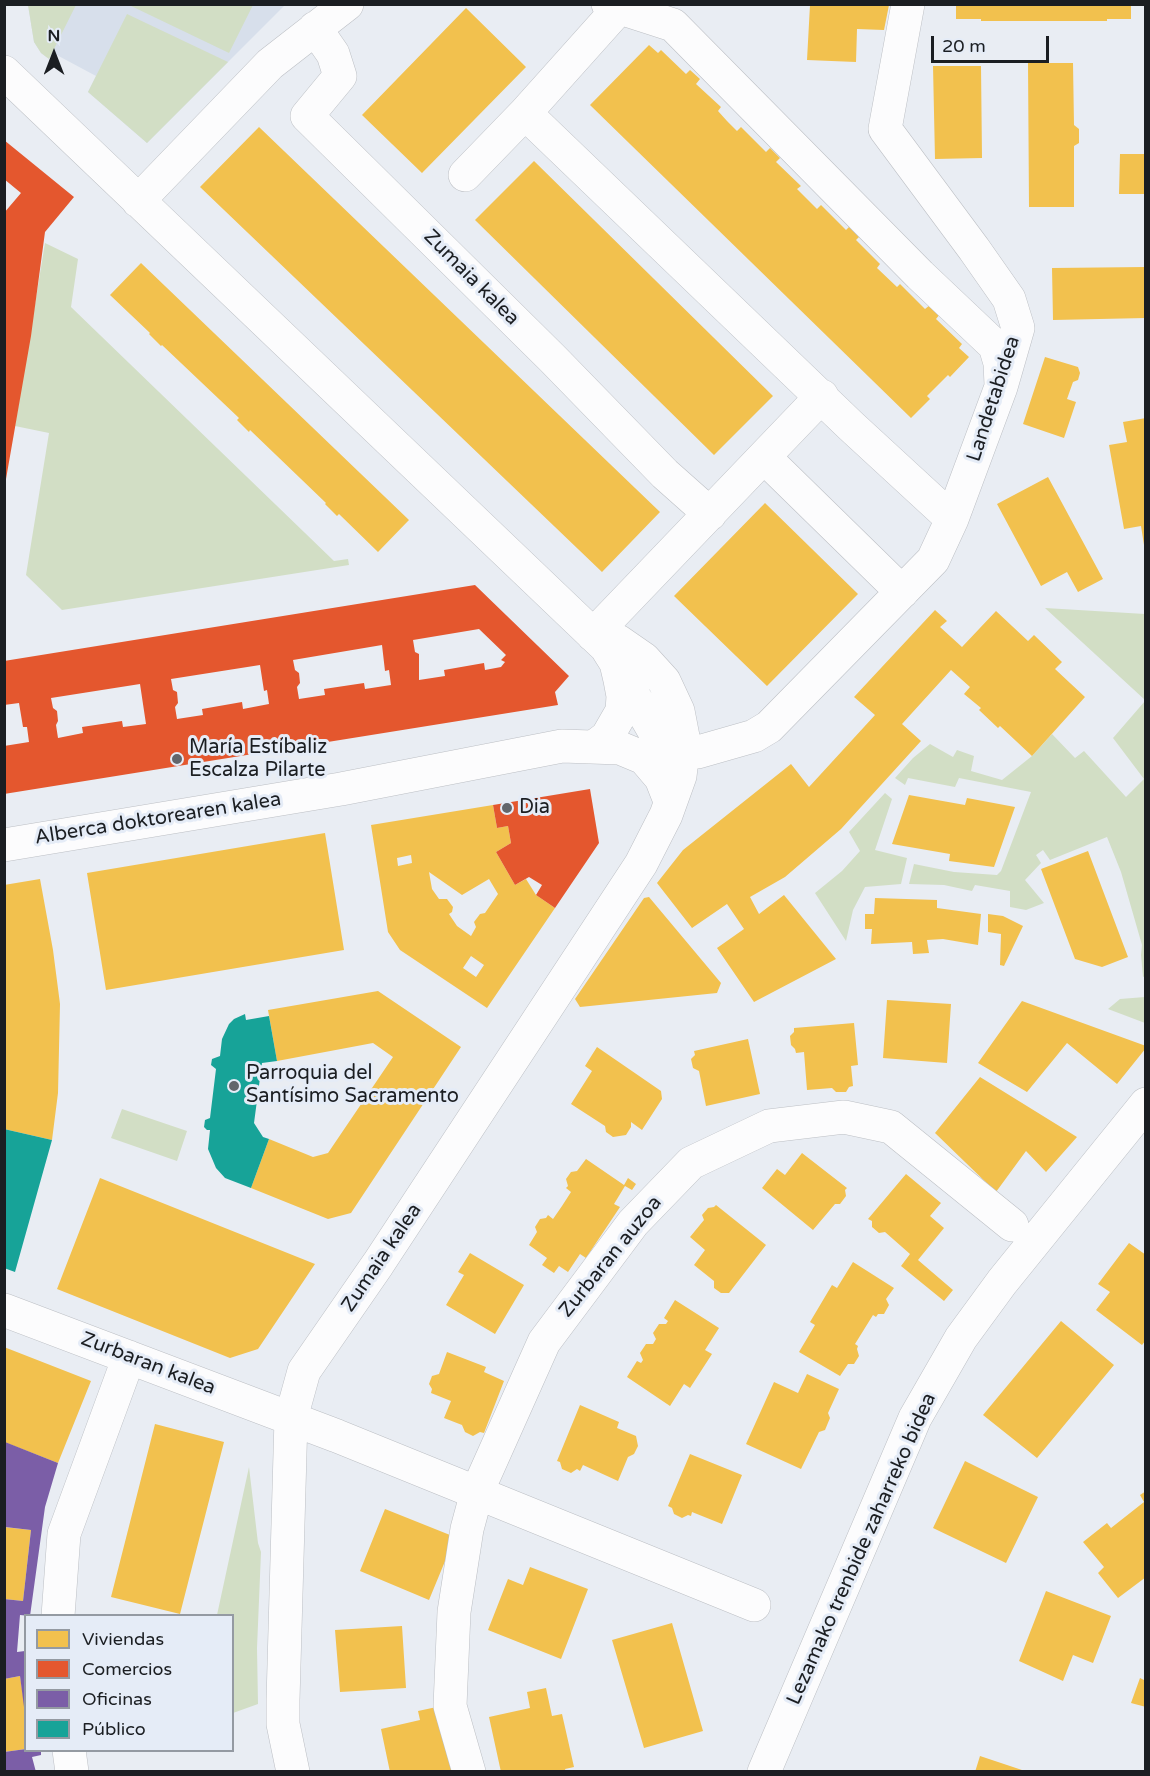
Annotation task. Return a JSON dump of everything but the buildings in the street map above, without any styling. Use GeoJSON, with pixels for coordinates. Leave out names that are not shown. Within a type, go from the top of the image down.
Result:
{"type":"FeatureCollection","features":[{"type":"Feature","properties":{"kind":"street"},"geometry":{"type":"LineString","coordinates":[[138,201],[270,64],[347,4]]}},
{"type":"Feature","properties":{"kind":"street","name":"Landetabidea"},"geometry":{"type":"LineString","coordinates":[[769,727],[933,560],[952,519],[1001,387],[1018,328],[1009,299],[885,129],[908,4]]}},
{"type":"Feature","properties":{"kind":"street"},"geometry":{"type":"LineString","coordinates":[[465,175],[525,113],[614,6],[673,25],[920,275],[994,346],[1000,363],[1001,387]]}},
{"type":"Feature","properties":{"kind":"street","name":"Zumaia kalea"},"geometry":{"type":"LineString","coordinates":[[315,28],[333,54],[340,76],[307,116],[553,359],[665,474],[710,514]]}},
{"type":"Feature","properties":{"kind":"street","name":"Zumaia kalea"},"geometry":{"type":"LineString","coordinates":[[4,57],[14,82],[606,647],[616,663],[623,696],[622,711],[607,737],[595,746]]}},
{"type":"Feature","properties":{"kind":"street"},"geometry":{"type":"LineString","coordinates":[[525,113],[851,426],[952,519]]}},
{"type":"Feature","properties":{"kind":"street"},"geometry":{"type":"LineString","coordinates":[[593,635],[822,396]]}},
{"type":"Feature","properties":{"kind":"street"},"geometry":{"type":"LineString","coordinates":[[764,457],[902,592]]}},
{"type":"Feature","properties":{"kind":"street","name":"Zumaia kalea"},"geometry":{"type":"LineString","coordinates":[[293,1772],[284,1724],[283,1700],[291,1418],[304,1371],[378,1264],[641,864],[666,815],[680,776],[684,749],[678,711],[664,681],[644,659],[618,641],[593,635]]}},
{"type":"Feature","properties":{"kind":"street","name":"Zumaia kalea"},"geometry":{"type":"LineString","coordinates":[[620,680],[634,696],[662,743],[698,752],[740,741],[769,727]]}},
{"type":"Feature","properties":{"kind":"street","name":"Alberca doktorearen kalea"},"geometry":{"type":"LineString","coordinates":[[4,845],[330,791],[562,746],[595,746]]}},
{"type":"Feature","properties":{"kind":"street"},"geometry":{"type":"LineString","coordinates":[[595,746],[620,748],[644,758],[661,778],[670,801]]}},
{"type":"Feature","properties":{"kind":"street","name":"Lezamako trenbide zaharreko bidea"},"geometry":{"type":"LineString","coordinates":[[764,1772],[915,1418],[961,1338],[1002,1282],[1146,1104]]}},
{"type":"Feature","properties":{"kind":"street","name":"Zurbaran auzoa"},"geometry":{"type":"LineString","coordinates":[[469,1772],[450,1706],[454,1612],[467,1529],[477,1492],[544,1342],[633,1223],[692,1163],[769,1126],[844,1117],[891,1127],[1012,1225]]}},
{"type":"Feature","properties":{"kind":"street","name":"Zurbaran kalea"},"geometry":{"type":"LineString","coordinates":[[4,1310],[291,1418]]}},
{"type":"Feature","properties":{"kind":"street"},"geometry":{"type":"LineString","coordinates":[[58,1614],[64,1534],[129,1357]]}},
{"type":"Feature","properties":{"kind":"street"},"geometry":{"type":"LineString","coordinates":[[291,1418],[754,1605]]}},
{"type":"Feature","properties":{"kind":"street"},"geometry":{"type":"LineString","coordinates":[[69,1752],[72,1772]]}},
{"type":"Feature","properties":{"kind":"shaded area"},"geometry":{"type":"Polygon","coordinates":[[[28,5],[285,5],[147,143],[88,92],[96,76],[53,53],[49,59],[41,53],[34,42],[28,5]]]}},
{"type":"Feature","properties":{"kind":"green space"},"geometry":{"type":"Polygon","coordinates":[[[28,5],[76,5],[49,59],[41,53],[34,42],[28,5]]]}},
{"type":"Feature","properties":{"kind":"green space"},"geometry":{"type":"Polygon","coordinates":[[[129,5],[253,5],[229,53],[129,5]]]}},
{"type":"Feature","properties":{"kind":"green space"},"geometry":{"type":"Polygon","coordinates":[[[127,14],[228,62],[147,143],[88,92],[127,14]]]}},
{"type":"Feature","properties":{"kind":"green space"},"geometry":{"type":"Polygon","coordinates":[[[45,243],[78,259],[71,307],[334,561],[348,559],[349,565],[62,610],[26,575],[49,433],[15,426],[45,243]]]}},
{"type":"Feature","properties":{"kind":"green space"},"geometry":{"type":"Polygon","coordinates":[[[1045,608],[1145,614],[1145,700],[1045,608]]]}},
{"type":"Feature","properties":{"kind":"green space"},"geometry":{"type":"Polygon","coordinates":[[[1145,701],[1145,976],[1143,977],[1142,945],[1121,872],[1107,837],[1050,860],[1043,850],[1036,855],[1041,863],[1025,880],[1044,903],[1026,910],[1010,907],[1010,891],[975,885],[972,891],[944,885],[909,884],[914,864],[954,872],[997,875],[1001,871],[1031,792],[959,778],[955,787],[908,778],[905,785],[895,778],[913,758],[930,744],[953,757],[957,750],[974,756],[971,771],[1002,780],[1032,756],[1052,734],[1075,758],[1084,751],[1126,797],[1144,779],[1113,738],[1145,701]]]}},
{"type":"Feature","properties":{"kind":"green space"},"geometry":{"type":"Polygon","coordinates":[[[885,793],[892,799],[875,850],[907,858],[901,884],[865,887],[853,910],[846,941],[815,893],[842,871],[860,851],[849,832],[885,793]]]}},
{"type":"Feature","properties":{"kind":"green space"},"geometry":{"type":"Polygon","coordinates":[[[1145,997],[1145,1023],[1108,1009],[1120,999],[1145,997]]]}},
{"type":"Feature","properties":{"kind":"green space"},"geometry":{"type":"Polygon","coordinates":[[[122,1109],[187,1131],[177,1161],[111,1138],[122,1109]]]}},
{"type":"Feature","properties":{"kind":"green space"},"geometry":{"type":"Polygon","coordinates":[[[249,1467],[261,1552],[257,1648],[258,1704],[234,1713],[234,1614],[217,1614],[249,1467]]]}},
{"type":"Feature","properties":{"kind":"place","name":"María Estíbaliz Escalza Pilarte"},"geometry":{"type":"Point","coordinates":[177,759]}},
{"type":"Feature","properties":{"kind":"place","name":"Dia"},"geometry":{"type":"Point","coordinates":[507,808]}},
{"type":"Feature","properties":{"kind":"place","name":"Parroquia del Santísimo Sacramento"},"geometry":{"type":"Point","coordinates":[234,1086]}}]}
